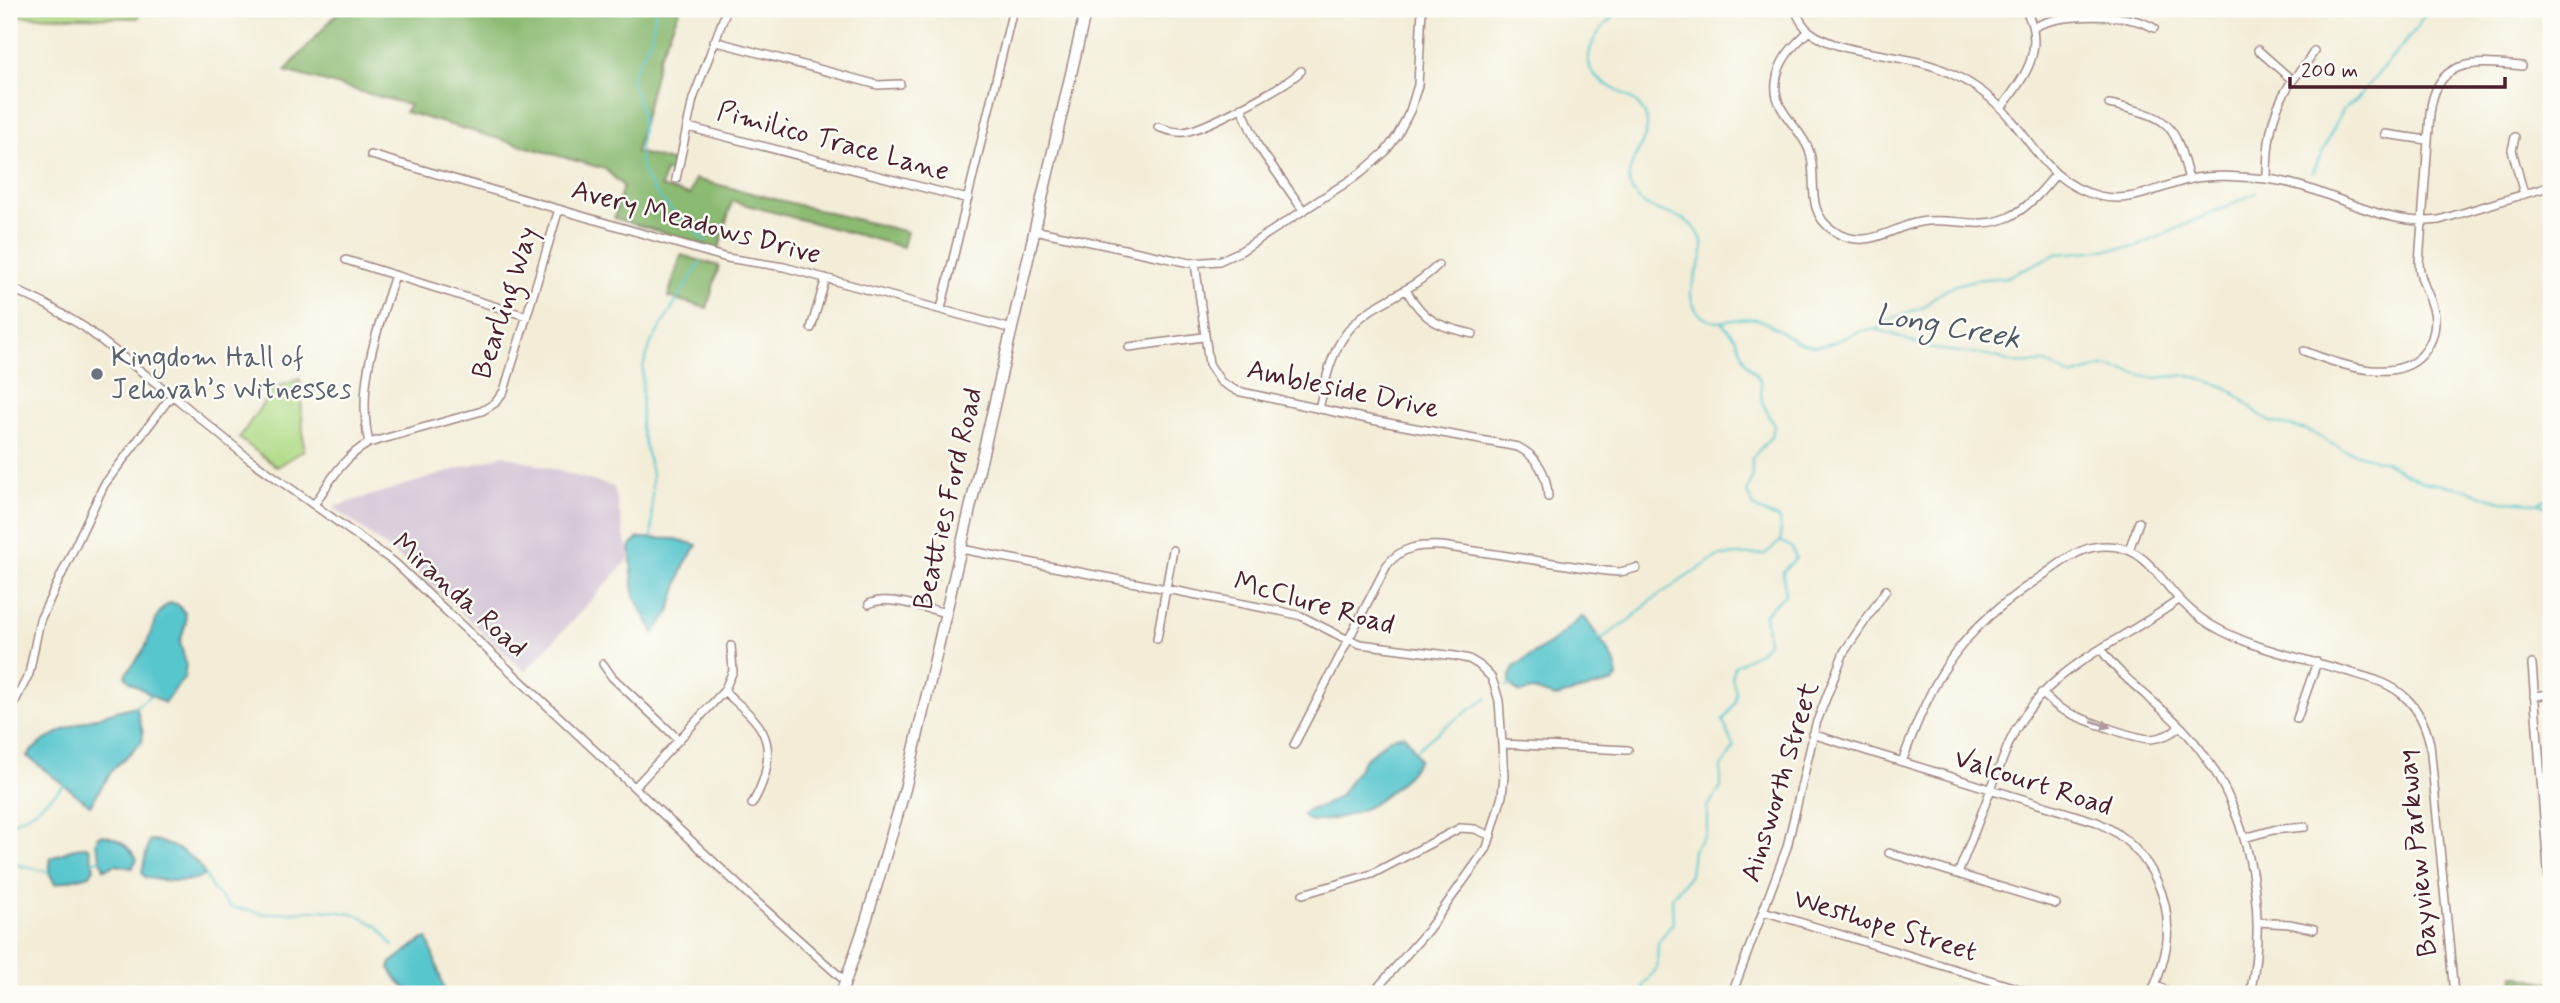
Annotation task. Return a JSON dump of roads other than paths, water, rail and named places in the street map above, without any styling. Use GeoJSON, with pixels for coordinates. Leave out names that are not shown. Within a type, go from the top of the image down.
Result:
{"type":"FeatureCollection","features":[{"type":"Feature","properties":{"kind":"main road","name":"Beatties Ford Road"},"geometry":{"type":"LineString","coordinates":[[841,994],[905,789],[1086,9]]}},
{"type":"Feature","properties":{"kind":"street"},"geometry":{"type":"LineString","coordinates":[[676,180],[693,99],[727,9]]}},
{"type":"Feature","properties":{"kind":"street"},"geometry":{"type":"LineString","coordinates":[[941,309],[1013,9]]}},
{"type":"Feature","properties":{"kind":"street"},"geometry":{"type":"LineString","coordinates":[[1034,230],[1195,263],[1219,261],[1232,256],[1361,173],[1385,152],[1410,111],[1418,85],[1422,9]]}},
{"type":"Feature","properties":{"kind":"street"},"geometry":{"type":"LineString","coordinates":[[1795,9],[1809,31],[1836,45],[1908,58],[1941,69],[1970,84],[2001,108],[2056,174],[2080,189],[2114,198],[2147,195],[2189,180],[2221,177],[2267,179],[2323,192],[2380,215],[2422,222],[2440,220],[2551,186]]}},
{"type":"Feature","properties":{"kind":"street"},"geometry":{"type":"LineString","coordinates":[[2001,108],[2027,72],[2033,51],[2034,27],[2025,9]]}},
{"type":"Feature","properties":{"kind":"street"},"geometry":{"type":"LineString","coordinates":[[2034,27],[2055,21],[2096,17],[2137,21],[2154,28]]}},
{"type":"Feature","properties":{"kind":"street"},"geometry":{"type":"LineString","coordinates":[[1809,31],[1780,65],[1776,96],[1781,111],[1806,143],[1812,162],[1815,205],[1823,222],[1834,231],[1850,238],[1865,239],[1920,222],[1967,225],[1990,223],[2020,211],[2056,174]]}},
{"type":"Feature","properties":{"kind":"street"},"geometry":{"type":"LineString","coordinates":[[714,41],[878,85],[900,84]]}},
{"type":"Feature","properties":{"kind":"street"},"geometry":{"type":"LineString","coordinates":[[2258,50],[2292,80]]}},
{"type":"Feature","properties":{"kind":"street"},"geometry":{"type":"LineString","coordinates":[[2267,179],[2272,121],[2278,104],[2314,51]]}},
{"type":"Feature","properties":{"kind":"street"},"geometry":{"type":"LineString","coordinates":[[2304,351],[2385,371],[2406,367],[2421,355],[2432,339],[2435,318],[2419,271],[2432,97],[2439,82],[2461,65],[2476,62],[2522,66]]}},
{"type":"Feature","properties":{"kind":"street"},"geometry":{"type":"LineString","coordinates":[[1157,127],[1177,132],[1198,129],[1292,79],[1301,71]]}},
{"type":"Feature","properties":{"kind":"street"},"geometry":{"type":"LineString","coordinates":[[2109,104],[2151,114],[2165,122],[2179,141],[2189,180]]}},
{"type":"Feature","properties":{"kind":"street"},"geometry":{"type":"LineString","coordinates":[[1241,107],[1258,146],[1303,210]]}},
{"type":"Feature","properties":{"kind":"street","name":"Pimilico Trace Lane"},"geometry":{"type":"LineString","coordinates":[[688,127],[968,199]]}},
{"type":"Feature","properties":{"kind":"street"},"geometry":{"type":"LineString","coordinates":[[2385,134],[2427,140]]}},
{"type":"Feature","properties":{"kind":"street"},"geometry":{"type":"LineString","coordinates":[[2515,137],[2512,150],[2524,194]]}},
{"type":"Feature","properties":{"kind":"street","name":"Avery Meadows Drive"},"geometry":{"type":"LineString","coordinates":[[371,155],[727,258],[784,267],[1012,329]]}},
{"type":"Feature","properties":{"kind":"street","name":"Bearling Way"},"geometry":{"type":"LineString","coordinates":[[314,505],[353,452],[369,443],[482,411],[495,403],[504,391],[559,209]]}},
{"type":"Feature","properties":{"kind":"street"},"geometry":{"type":"LineString","coordinates":[[346,260],[526,316]]}},
{"type":"Feature","properties":{"kind":"street","name":"Ambleside Drive"},"geometry":{"type":"LineString","coordinates":[[1195,263],[1203,337],[1211,370],[1228,387],[1319,409],[1518,447],[1533,456],[1540,466],[1548,484],[1548,497]]}},
{"type":"Feature","properties":{"kind":"street"},"geometry":{"type":"LineString","coordinates":[[1319,409],[1330,362],[1341,339],[1369,311],[1406,290],[1438,265]]}},
{"type":"Feature","properties":{"kind":"street"},"geometry":{"type":"LineString","coordinates":[[369,443],[366,426],[370,353],[395,275]]}},
{"type":"Feature","properties":{"kind":"street"},"geometry":{"type":"LineString","coordinates":[[811,328],[826,278]]}},
{"type":"Feature","properties":{"kind":"street","name":"Miranda Road"},"geometry":{"type":"LineString","coordinates":[[9,288],[45,304],[84,327],[248,458],[378,550],[411,577],[750,896],[846,982]]}},
{"type":"Feature","properties":{"kind":"street"},"geometry":{"type":"LineString","coordinates":[[1406,290],[1418,309],[1433,323],[1473,334]]}},
{"type":"Feature","properties":{"kind":"street"},"geometry":{"type":"LineString","coordinates":[[1129,347],[1203,337]]}},
{"type":"Feature","properties":{"kind":"street"},"geometry":{"type":"LineString","coordinates":[[9,713],[29,674],[40,620],[104,485],[172,395]]}},
{"type":"Feature","properties":{"kind":"street"},"geometry":{"type":"LineString","coordinates":[[1902,762],[1936,682],[1955,652],[1976,627],[2010,598],[2071,556],[2097,547],[2129,550],[2138,522]]}},
{"type":"Feature","properties":{"kind":"street"},"geometry":{"type":"LineString","coordinates":[[1294,745],[1387,565],[1394,557],[1413,547],[1443,546],[1606,571],[1620,572],[1636,568]]}},
{"type":"Feature","properties":{"kind":"street","name":"McClure Road"},"geometry":{"type":"LineString","coordinates":[[961,549],[1301,616],[1360,644],[1455,656],[1469,659],[1479,665],[1490,677],[1498,695],[1502,744],[1502,796],[1491,836],[1481,856],[1428,930],[1372,994]]}},
{"type":"Feature","properties":{"kind":"street"},"geometry":{"type":"LineString","coordinates":[[1157,639],[1172,550]]}},
{"type":"Feature","properties":{"kind":"street","name":"Bayview Parkway"},"geometry":{"type":"LineString","coordinates":[[2129,550],[2153,566],[2180,599],[2220,630],[2247,641],[2382,682],[2407,698],[2425,726],[2430,744],[2454,994]]}},
{"type":"Feature","properties":{"kind":"street","name":"Ainsworth Street"},"geometry":{"type":"LineString","coordinates":[[1732,994],[1790,836],[1812,734],[1844,652],[1886,590]]}},
{"type":"Feature","properties":{"kind":"street"},"geometry":{"type":"LineString","coordinates":[[1958,874],[2013,733],[2026,711],[2061,674],[2180,599]]}},
{"type":"Feature","properties":{"kind":"street"},"geometry":{"type":"LineString","coordinates":[[869,604],[889,600],[946,613]]}},
{"type":"Feature","properties":{"kind":"street"},"geometry":{"type":"LineString","coordinates":[[635,788],[724,691],[733,671],[730,646]]}},
{"type":"Feature","properties":{"kind":"street"},"geometry":{"type":"LineString","coordinates":[[2101,649],[2180,726],[2218,778],[2244,838],[2253,873],[2257,922],[2257,948],[2250,994]]}},
{"type":"Feature","properties":{"kind":"street"},"geometry":{"type":"LineString","coordinates":[[2297,719],[2317,662]]}},
{"type":"Feature","properties":{"kind":"street"},"geometry":{"type":"LineString","coordinates":[[603,664],[612,677],[679,740]]}},
{"type":"Feature","properties":{"kind":"street"},"geometry":{"type":"LineString","coordinates":[[2532,664],[2551,907]]}},
{"type":"Feature","properties":{"kind":"street"},"geometry":{"type":"LineString","coordinates":[[724,691],[755,720],[767,741],[768,764],[761,789],[752,804]]}},
{"type":"Feature","properties":{"kind":"street"},"geometry":{"type":"LineString","coordinates":[[2041,693],[2067,712],[2136,737],[2162,737],[2180,726]]}},
{"type":"Feature","properties":{"kind":"street"},"geometry":{"type":"LineString","coordinates":[[2534,696],[2551,694]]}},
{"type":"Feature","properties":{"kind":"street","name":"Valcourt Road"},"geometry":{"type":"LineString","coordinates":[[1812,734],[2097,822],[2121,835],[2141,855],[2161,889],[2167,915],[2167,943],[2155,985]]}},
{"type":"Feature","properties":{"kind":"street"},"geometry":{"type":"LineString","coordinates":[[1502,744],[1628,750]]}},
{"type":"Feature","properties":{"kind":"street"},"geometry":{"type":"LineString","coordinates":[[2542,793],[2551,792]]}},
{"type":"Feature","properties":{"kind":"street"},"geometry":{"type":"LineString","coordinates":[[2244,838],[2273,830],[2305,827]]}},
{"type":"Feature","properties":{"kind":"street"},"geometry":{"type":"LineString","coordinates":[[1303,894],[1372,874],[1460,828],[1475,829],[1491,836]]}},
{"type":"Feature","properties":{"kind":"street"},"geometry":{"type":"LineString","coordinates":[[1889,853],[2056,904]]}},
{"type":"Feature","properties":{"kind":"street","name":"Westhope Street"},"geometry":{"type":"LineString","coordinates":[[1763,911],[2036,994]]}},
{"type":"Feature","properties":{"kind":"street"},"geometry":{"type":"LineString","coordinates":[[2257,922],[2314,929]]}},
{"type":"Feature","properties":{"kind":"street"},"geometry":{"type":"LineString","coordinates":[[2150,994],[2155,985],[2174,994]]}},
{"type":"Feature","properties":{"kind":"water"},"geometry":{"type":"Polygon","coordinates":[[[638,538],[676,539],[697,545],[684,565],[669,613],[654,633],[634,595],[630,547],[638,538]]]}},
{"type":"Feature","properties":{"kind":"water"},"geometry":{"type":"Polygon","coordinates":[[[171,603],[177,604],[185,613],[186,622],[180,642],[186,664],[184,678],[164,703],[125,676],[144,649],[160,611],[171,603]]]}},
{"type":"Feature","properties":{"kind":"water"},"geometry":{"type":"Polygon","coordinates":[[[1582,617],[1611,655],[1617,678],[1613,682],[1556,697],[1533,690],[1519,693],[1510,684],[1514,667],[1553,641],[1582,617]]]}},
{"type":"Feature","properties":{"kind":"water"},"geometry":{"type":"Polygon","coordinates":[[[136,706],[143,733],[142,742],[113,769],[90,805],[27,756],[62,731],[93,718],[136,706]]]}},
{"type":"Feature","properties":{"kind":"water"},"geometry":{"type":"Polygon","coordinates":[[[1404,735],[1419,760],[1387,794],[1369,806],[1338,818],[1317,821],[1303,816],[1307,810],[1321,807],[1340,796],[1365,759],[1390,738],[1404,735]]]}},
{"type":"Feature","properties":{"kind":"water"},"geometry":{"type":"Polygon","coordinates":[[[98,836],[118,840],[130,850],[137,859],[132,868],[116,865],[104,869],[96,843],[98,836]]]}},
{"type":"Feature","properties":{"kind":"water"},"geometry":{"type":"Polygon","coordinates":[[[149,841],[190,856],[205,875],[183,881],[145,877],[142,872],[149,841]]]}},
{"type":"Feature","properties":{"kind":"water"},"geometry":{"type":"Polygon","coordinates":[[[75,848],[89,848],[94,868],[90,875],[55,884],[49,872],[51,858],[75,848]]]}},
{"type":"Feature","properties":{"kind":"water"},"geometry":{"type":"Polygon","coordinates":[[[427,938],[446,994],[412,992],[401,984],[389,968],[391,963],[427,938]]]}},
{"type":"Feature","properties":{"kind":"waterway"},"geometry":{"type":"LineString","coordinates":[[656,9],[651,38],[632,80],[642,117],[642,169],[655,192],[706,241]]}},
{"type":"Feature","properties":{"kind":"waterway","name":"Long Creek"},"geometry":{"type":"LineString","coordinates":[[1618,9],[1593,42],[1589,59],[1592,71],[1600,80],[1635,102],[1644,112],[1646,134],[1630,171],[1631,189],[1646,205],[1688,222],[1700,236],[1703,255],[1693,282],[1692,301],[1697,311],[1710,321],[1756,319],[1772,325],[1801,343],[1818,346],[1870,329],[1878,330],[1935,349],[1990,356],[2017,363],[2044,363],[2071,376],[2106,366],[2154,378],[2190,375],[2228,388],[2271,422],[2307,430],[2343,450],[2385,462],[2423,482],[2457,487],[2501,501],[2538,503],[2551,509]]}},
{"type":"Feature","properties":{"kind":"waterway"},"geometry":{"type":"LineString","coordinates":[[2313,172],[2342,110],[2356,100],[2417,28],[2427,9]]}},
{"type":"Feature","properties":{"kind":"waterway"},"geometry":{"type":"LineString","coordinates":[[1877,330],[1885,321],[1924,307],[1952,286],[1974,280],[2007,277],[2056,254],[2136,247],[2256,193]]}},
{"type":"Feature","properties":{"kind":"waterway"},"geometry":{"type":"LineString","coordinates":[[652,538],[652,474],[641,428],[643,367],[651,343],[701,261]]}},
{"type":"Feature","properties":{"kind":"waterway"},"geometry":{"type":"LineString","coordinates":[[1599,640],[1627,622],[1653,599],[1718,556],[1765,554],[1781,541],[1780,519],[1756,509],[1747,494],[1752,477],[1752,458],[1772,436],[1774,425],[1762,402],[1760,379],[1746,363],[1736,338],[1722,323]]}},
{"type":"Feature","properties":{"kind":"waterway"},"geometry":{"type":"LineString","coordinates":[[2539,502],[2551,498]]}},
{"type":"Feature","properties":{"kind":"waterway"},"geometry":{"type":"LineString","coordinates":[[1642,994],[1643,986],[1657,968],[1658,942],[1673,923],[1672,897],[1690,875],[1693,850],[1707,828],[1707,807],[1721,788],[1721,767],[1734,748],[1723,721],[1735,702],[1736,692],[1732,678],[1735,666],[1761,651],[1768,642],[1765,613],[1785,595],[1783,571],[1796,558],[1792,548],[1781,541]]}},
{"type":"Feature","properties":{"kind":"waterway"},"geometry":{"type":"LineString","coordinates":[[1507,687],[1510,684]]}},
{"type":"Feature","properties":{"kind":"waterway"},"geometry":{"type":"LineString","coordinates":[[135,707],[150,696]]}},
{"type":"Feature","properties":{"kind":"waterway"},"geometry":{"type":"LineString","coordinates":[[1415,751],[1487,698]]}},
{"type":"Feature","properties":{"kind":"waterway"},"geometry":{"type":"LineString","coordinates":[[9,824],[31,813],[65,785]]}},
{"type":"Feature","properties":{"kind":"waterway"},"geometry":{"type":"LineString","coordinates":[[91,862],[103,859]]}},
{"type":"Feature","properties":{"kind":"waterway"},"geometry":{"type":"LineString","coordinates":[[9,863],[49,872]]}},
{"type":"Feature","properties":{"kind":"waterway"},"geometry":{"type":"LineString","coordinates":[[205,875],[213,890],[230,907],[267,914],[322,910],[356,914],[379,927],[393,946]]}},
{"type":"Feature","properties":{"kind":"place","name":"Kingdom Hall of Jehovah’s Witnesses"},"geometry":{"type":"Point","coordinates":[97,374]}}]}
